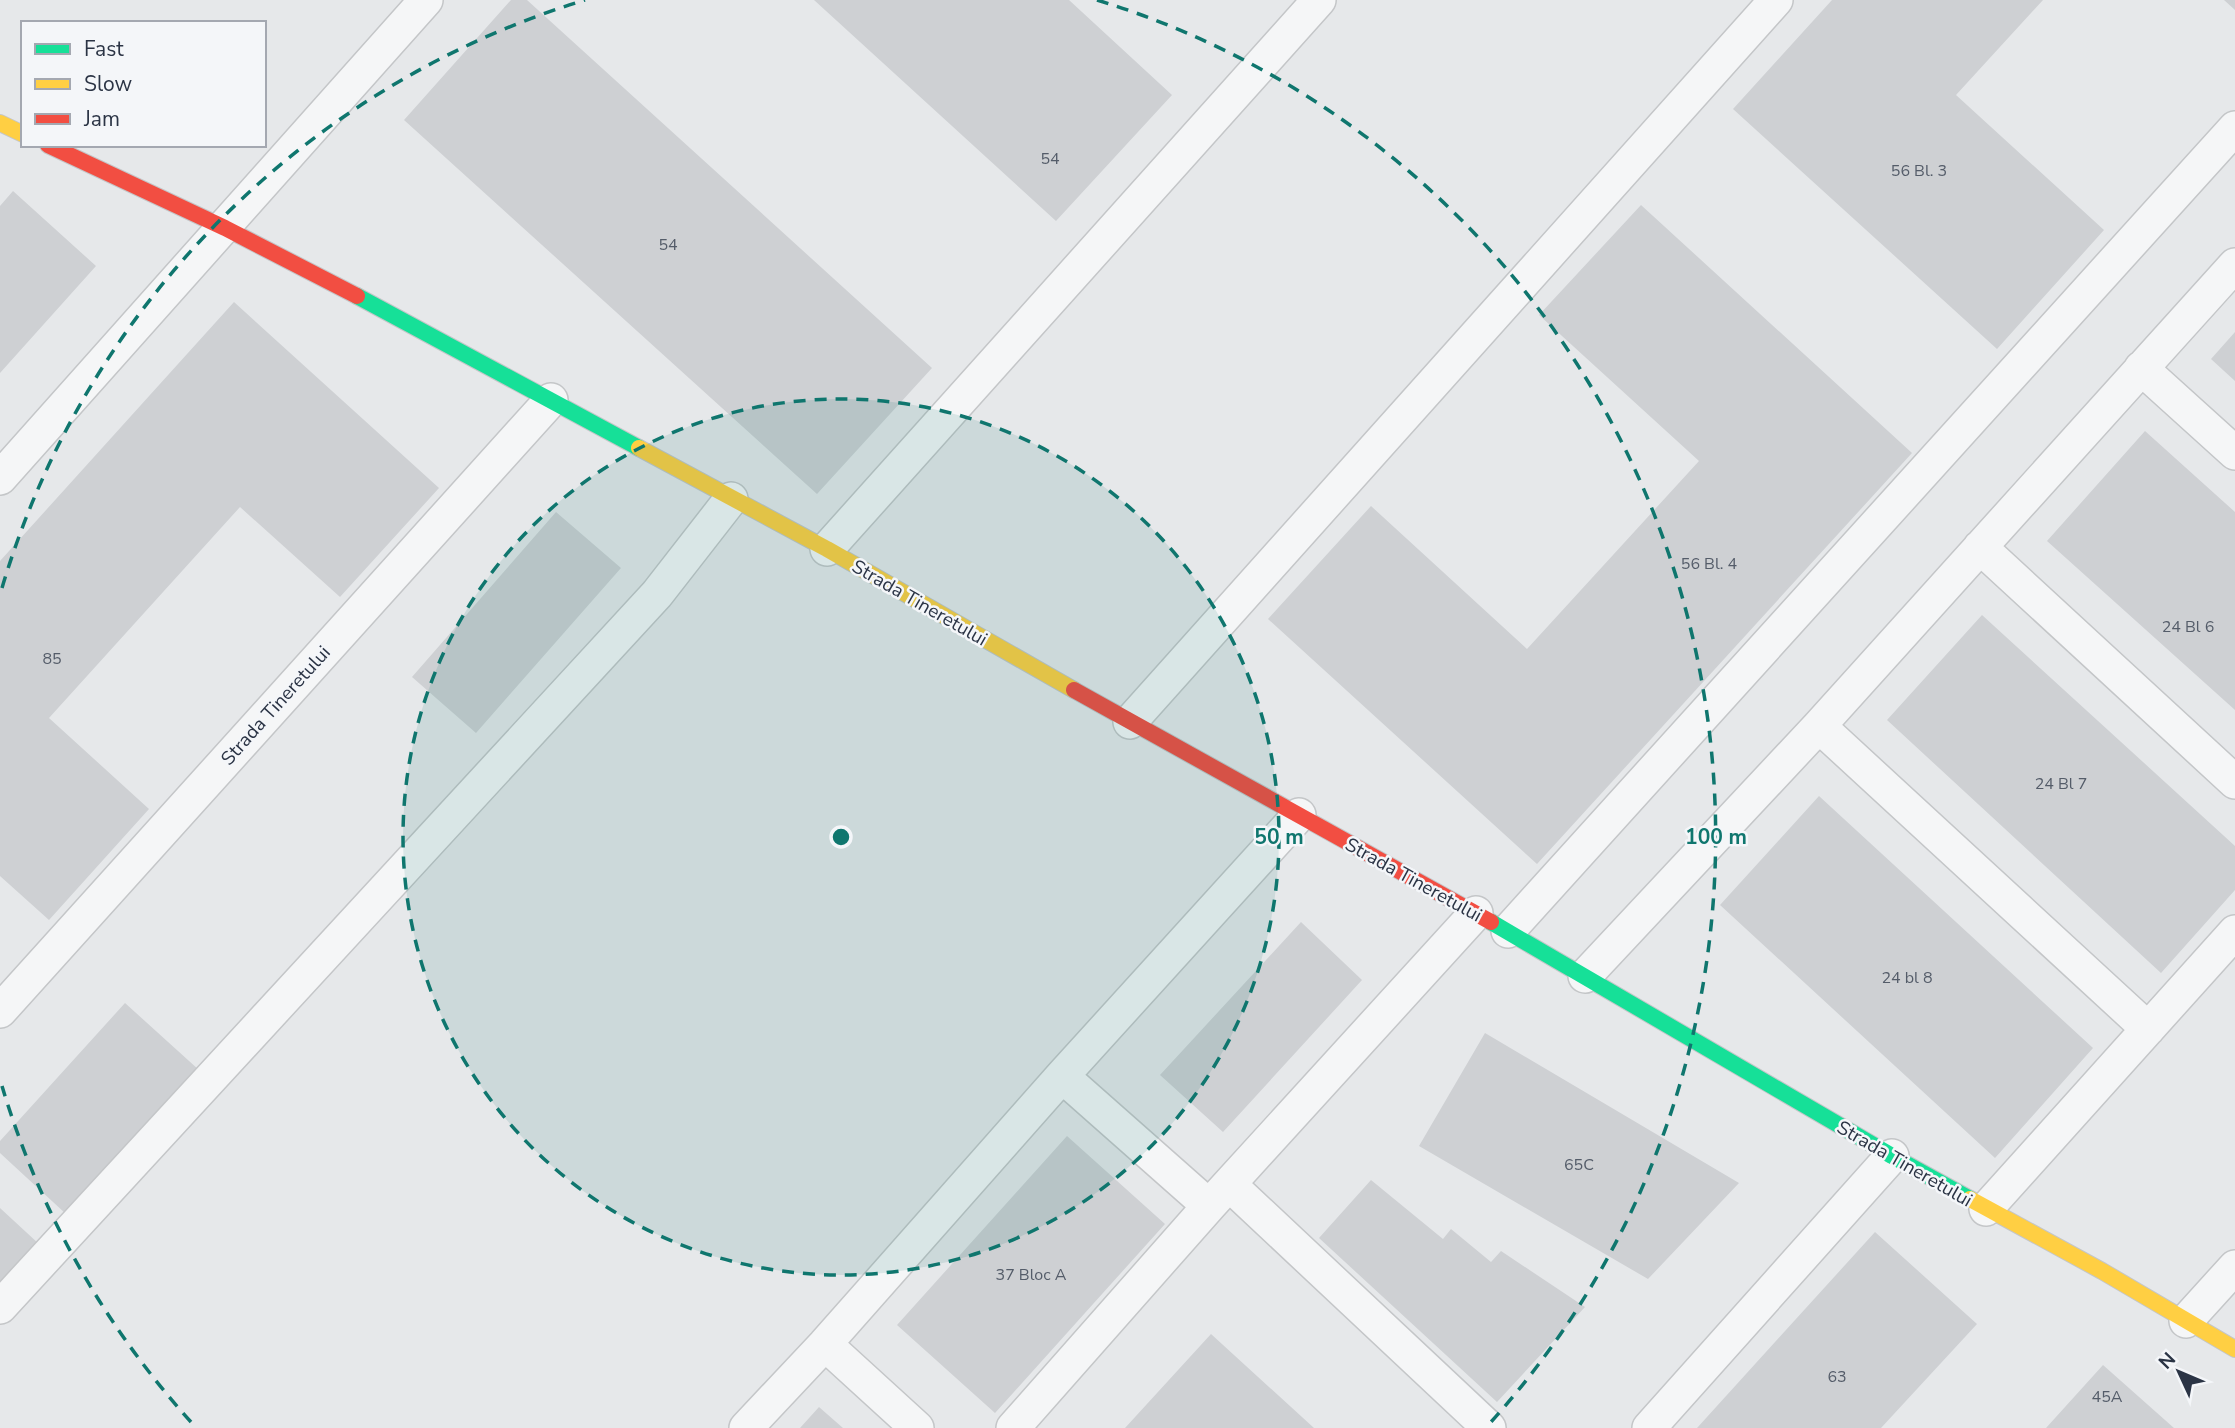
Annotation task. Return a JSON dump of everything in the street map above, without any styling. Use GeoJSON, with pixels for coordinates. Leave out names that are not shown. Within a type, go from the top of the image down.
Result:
{"type":"FeatureCollection","features":[{"type":"Feature","properties":{"kind":"street"},"geometry":{"type":"LineString","coordinates":[[0,123],[21,133]]}},
{"type":"Feature","properties":{"kind":"street","name":"Strada Tineretului"},"geometry":{"type":"LineString","coordinates":[[52,147],[225,228],[827,549],[1130,722],[1508,931],[1892,1156],[2102,1271],[2235,1349]]}},
{"type":"Feature","properties":{"kind":"lane"},"geometry":{"type":"LineString","coordinates":[[0,478],[426,0]]}},
{"type":"Feature","properties":{"kind":"lane"},"geometry":{"type":"LineString","coordinates":[[827,549],[1319,0]]}},
{"type":"Feature","properties":{"kind":"lane"},"geometry":{"type":"LineString","coordinates":[[1130,722],[1776,0]]}},
{"type":"Feature","properties":{"kind":"lane"},"geometry":{"type":"LineString","coordinates":[[1508,931],[2235,128]]}},
{"type":"Feature","properties":{"kind":"lane"},"geometry":{"type":"LineString","coordinates":[[1585,976],[1819,726],[2235,265]]}},
{"type":"Feature","properties":{"kind":"lane"},"geometry":{"type":"LineString","coordinates":[[2141,368],[2235,453]]}},
{"type":"Feature","properties":{"kind":"lane","name":"Strada Tineretului"},"geometry":{"type":"LineString","coordinates":[[0,1011],[551,400]]}},
{"type":"Feature","properties":{"kind":"lane"},"geometry":{"type":"LineString","coordinates":[[0,1307],[657,594],[731,499]]}},
{"type":"Feature","properties":{"kind":"lane"},"geometry":{"type":"LineString","coordinates":[[1979,547],[2235,782]]}},
{"type":"Feature","properties":{"kind":"lane"},"geometry":{"type":"LineString","coordinates":[[1819,726],[2148,1029]]}},
{"type":"Feature","properties":{"kind":"lane"},"geometry":{"type":"LineString","coordinates":[[746,1428],[825,1344],[1062,1076],[1299,815]]}},
{"type":"Feature","properties":{"kind":"lane"},"geometry":{"type":"LineString","coordinates":[[1013,1428],[1219,1195],[1476,913]]}},
{"type":"Feature","properties":{"kind":"lane"},"geometry":{"type":"LineString","coordinates":[[1986,1209],[2235,932]]}},
{"type":"Feature","properties":{"kind":"lane"},"geometry":{"type":"LineString","coordinates":[[1062,1076],[1219,1195],[1489,1428]]}},
{"type":"Feature","properties":{"kind":"lane"},"geometry":{"type":"LineString","coordinates":[[1649,1428],[1892,1156]]}},
{"type":"Feature","properties":{"kind":"lane"},"geometry":{"type":"LineString","coordinates":[[2186,1321],[2235,1267]]}},
{"type":"Feature","properties":{"kind":"lane"},"geometry":{"type":"LineString","coordinates":[[825,1344],[917,1428]]}},
{"type":"Feature","properties":{"kind":"building"},"geometry":{"type":"Polygon","coordinates":[[[511,0],[527,0],[932,368],[817,494],[404,120],[511,0]]]}},
{"type":"Feature","properties":{"kind":"building"},"geometry":{"type":"Polygon","coordinates":[[[814,0],[1069,0],[1172,95],[1056,221],[814,0]]]}},
{"type":"Feature","properties":{"kind":"building"},"geometry":{"type":"Polygon","coordinates":[[[1832,0],[2043,0],[1956,95],[2104,230],[1997,349],[1733,109],[1832,0]]]}},
{"type":"Feature","properties":{"kind":"building"},"geometry":{"type":"Polygon","coordinates":[[[2224,0],[2235,0],[2235,10],[2224,0]]]}},
{"type":"Feature","properties":{"kind":"building"},"geometry":{"type":"Polygon","coordinates":[[[13,191],[96,266],[0,373],[0,206],[13,191]]]}},
{"type":"Feature","properties":{"kind":"building"},"geometry":{"type":"Polygon","coordinates":[[[1641,205],[1912,453],[1537,864],[1268,619],[1371,506],[1527,649],[1699,461],[1539,315],[1641,205]]]}},
{"type":"Feature","properties":{"kind":"building"},"geometry":{"type":"Polygon","coordinates":[[[234,302],[439,488],[340,597],[240,507],[49,718],[149,809],[49,920],[0,876],[0,561],[234,302]]]}},
{"type":"Feature","properties":{"kind":"building"},"geometry":{"type":"Polygon","coordinates":[[[2235,332],[2235,381],[2211,359],[2235,332]]]}},
{"type":"Feature","properties":{"kind":"building"},"geometry":{"type":"Polygon","coordinates":[[[2145,431],[2235,512],[2235,710],[2047,541],[2145,431]]]}},
{"type":"Feature","properties":{"kind":"building"},"geometry":{"type":"Polygon","coordinates":[[[556,512],[621,568],[476,733],[412,677],[556,512]]]}},
{"type":"Feature","properties":{"kind":"building"},"geometry":{"type":"Polygon","coordinates":[[[1982,615],[2235,846],[2235,890],[2161,973],[1887,720],[1982,615]]]}},
{"type":"Feature","properties":{"kind":"building"},"geometry":{"type":"Polygon","coordinates":[[[1819,796],[2093,1048],[1995,1158],[1720,905],[1819,796]]]}},
{"type":"Feature","properties":{"kind":"building"},"geometry":{"type":"Polygon","coordinates":[[[1301,922],[1362,980],[1223,1132],[1160,1075],[1301,922]]]}},
{"type":"Feature","properties":{"kind":"building"},"geometry":{"type":"Polygon","coordinates":[[[125,1003],[199,1070],[66,1214],[0,1153],[0,1141],[125,1003]]]}},
{"type":"Feature","properties":{"kind":"building"},"geometry":{"type":"Polygon","coordinates":[[[1485,1033],[1739,1183],[1648,1279],[1419,1146],[1485,1033]]]}},
{"type":"Feature","properties":{"kind":"building"},"geometry":{"type":"Polygon","coordinates":[[[1067,1136],[1165,1224],[995,1413],[897,1325],[1067,1136]]]}},
{"type":"Feature","properties":{"kind":"building"},"geometry":{"type":"Polygon","coordinates":[[[1371,1180],[1443,1239],[1451,1229],[1491,1262],[1501,1251],[1585,1307],[1497,1402],[1319,1238],[1371,1180]]]}},
{"type":"Feature","properties":{"kind":"building"},"geometry":{"type":"Polygon","coordinates":[[[0,1208],[39,1244],[0,1286],[0,1208]]]}},
{"type":"Feature","properties":{"kind":"building"},"geometry":{"type":"Polygon","coordinates":[[[1875,1232],[1977,1324],[1881,1428],[1697,1428],[1875,1232]]]}},
{"type":"Feature","properties":{"kind":"building"},"geometry":{"type":"Polygon","coordinates":[[[1211,1334],[1314,1428],[1125,1428],[1211,1334]]]}},
{"type":"Feature","properties":{"kind":"building"},"geometry":{"type":"Polygon","coordinates":[[[2103,1365],[2174,1428],[2046,1428],[2103,1365]]]}},
{"type":"Feature","properties":{"kind":"building"},"geometry":{"type":"Polygon","coordinates":[[[819,1407],[843,1428],[800,1428],[819,1407]]]}},
{"type":"Feature","properties":{"kind":"traffic: fast"},"geometry":{"type":"LineString","coordinates":[[357,296],[639,448]]}},
{"type":"Feature","properties":{"kind":"traffic: fast"},"geometry":{"type":"LineString","coordinates":[[1491,922],[1970,1199]]}},
{"type":"Feature","properties":{"kind":"traffic: slow"},"geometry":{"type":"LineString","coordinates":[[0,123],[21,133]]}},
{"type":"Feature","properties":{"kind":"traffic: slow"},"geometry":{"type":"LineString","coordinates":[[639,448],[827,549],[1074,690]]}},
{"type":"Feature","properties":{"kind":"traffic: slow"},"geometry":{"type":"LineString","coordinates":[[1970,1199],[2102,1271],[2235,1349]]}},
{"type":"Feature","properties":{"kind":"traffic: jam"},"geometry":{"type":"LineString","coordinates":[[52,147],[225,228],[357,296]]}},
{"type":"Feature","properties":{"kind":"traffic: jam"},"geometry":{"type":"LineString","coordinates":[[1074,690],[1491,922]]}}]}
